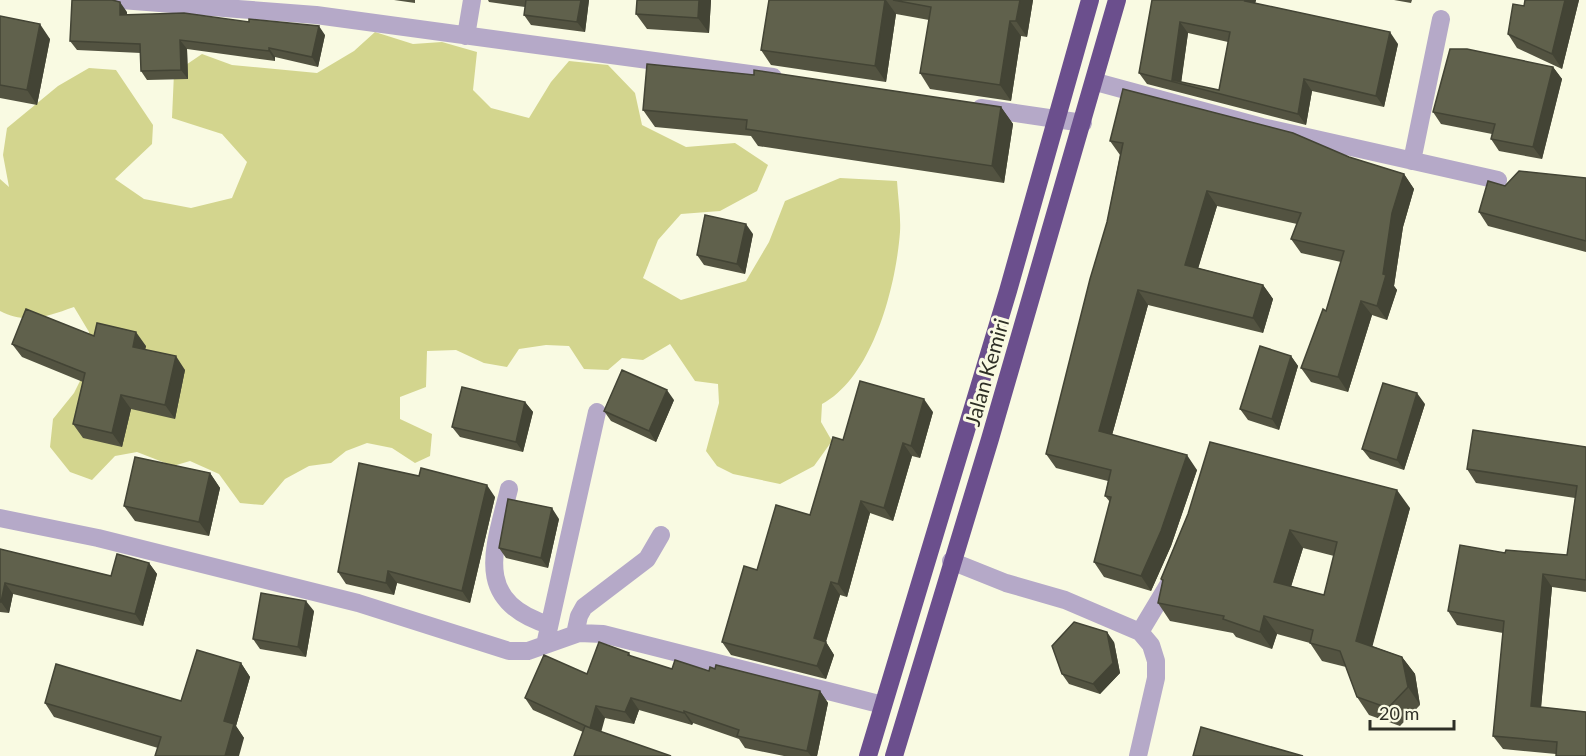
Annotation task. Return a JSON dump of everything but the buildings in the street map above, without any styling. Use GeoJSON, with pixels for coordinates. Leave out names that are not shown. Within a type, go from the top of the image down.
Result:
{"type":"FeatureCollection","features":[{"type":"Feature","properties":{"kind":"highway","name":"Jalan Kemiri"},"geometry":{"type":"LineString","coordinates":[[868,756],[1058,118],[1090,0]]}},
{"type":"Feature","properties":{"kind":"highway","name":"Jalan Kemiri"},"geometry":{"type":"LineString","coordinates":[[894,756],[1096,82],[1118,0]]}},
{"type":"Feature","properties":{"kind":"street"},"geometry":{"type":"LineString","coordinates":[[121,0],[221,4],[316,15],[794,80]]}},
{"type":"Feature","properties":{"kind":"street"},"geometry":{"type":"LineString","coordinates":[[466,36],[472,0]]}},
{"type":"Feature","properties":{"kind":"street"},"geometry":{"type":"LineString","coordinates":[[1412,161],[1441,19]]}},
{"type":"Feature","properties":{"kind":"street"},"geometry":{"type":"LineString","coordinates":[[1096,82],[1262,127],[1498,180]]}},
{"type":"Feature","properties":{"kind":"street"},"geometry":{"type":"LineString","coordinates":[[962,105],[1083,123]]}},
{"type":"Feature","properties":{"kind":"street"},"geometry":{"type":"LineString","coordinates":[[545,645],[597,412]]}},
{"type":"Feature","properties":{"kind":"street"},"geometry":{"type":"LineString","coordinates":[[509,489],[494,551],[500,593],[514,608],[533,620],[549,625]]}},
{"type":"Feature","properties":{"kind":"street"},"geometry":{"type":"LineString","coordinates":[[0,518],[98,538],[358,603],[509,651],[528,651],[575,634],[603,634],[883,705]]}},
{"type":"Feature","properties":{"kind":"street"},"geometry":{"type":"LineString","coordinates":[[575,634],[579,616],[584,607],[647,559],[661,536]]}},
{"type":"Feature","properties":{"kind":"street"},"geometry":{"type":"LineString","coordinates":[[951,561],[1006,583],[1065,600],[1140,632],[1151,645],[1156,661],[1156,678],[1138,756]]}},
{"type":"Feature","properties":{"kind":"street"},"geometry":{"type":"LineString","coordinates":[[1140,632],[1175,570]]}},
{"type":"Feature","properties":{"kind":"green space"},"geometry":{"type":"Polygon","coordinates":[[[375,32],[413,44],[442,42],[477,52],[473,90],[491,108],[529,118],[551,82],[569,61],[608,65],[635,93],[642,125],[686,147],[735,143],[768,165],[757,191],[720,211],[681,214],[658,240],[643,278],[681,300],[746,281],[769,242],[785,201],[840,178],[897,181],[900,232],[898,254],[887,303],[879,328],[855,373],[840,391],[822,404],[821,422],[832,441],[814,466],[780,484],[733,474],[717,466],[706,451],[719,403],[718,384],[695,381],[670,344],[643,360],[622,358],[608,370],[584,369],[569,346],[546,345],[519,349],[507,367],[484,363],[456,350],[427,351],[426,387],[400,397],[400,419],[432,434],[430,456],[415,463],[392,448],[367,443],[346,451],[331,463],[309,466],[285,479],[263,505],[240,503],[219,474],[190,461],[173,466],[137,452],[115,456],[92,480],[70,472],[50,447],[53,419],[74,393],[87,367],[89,332],[74,307],[37,318],[19,318],[0,311],[0,179],[9,187],[3,155],[7,128],[58,86],[89,68],[116,70],[153,125],[152,144],[115,179],[144,199],[191,208],[232,198],[247,162],[222,134],[172,118],[174,73],[202,54],[232,65],[317,73],[354,51],[375,32]]]}}]}
